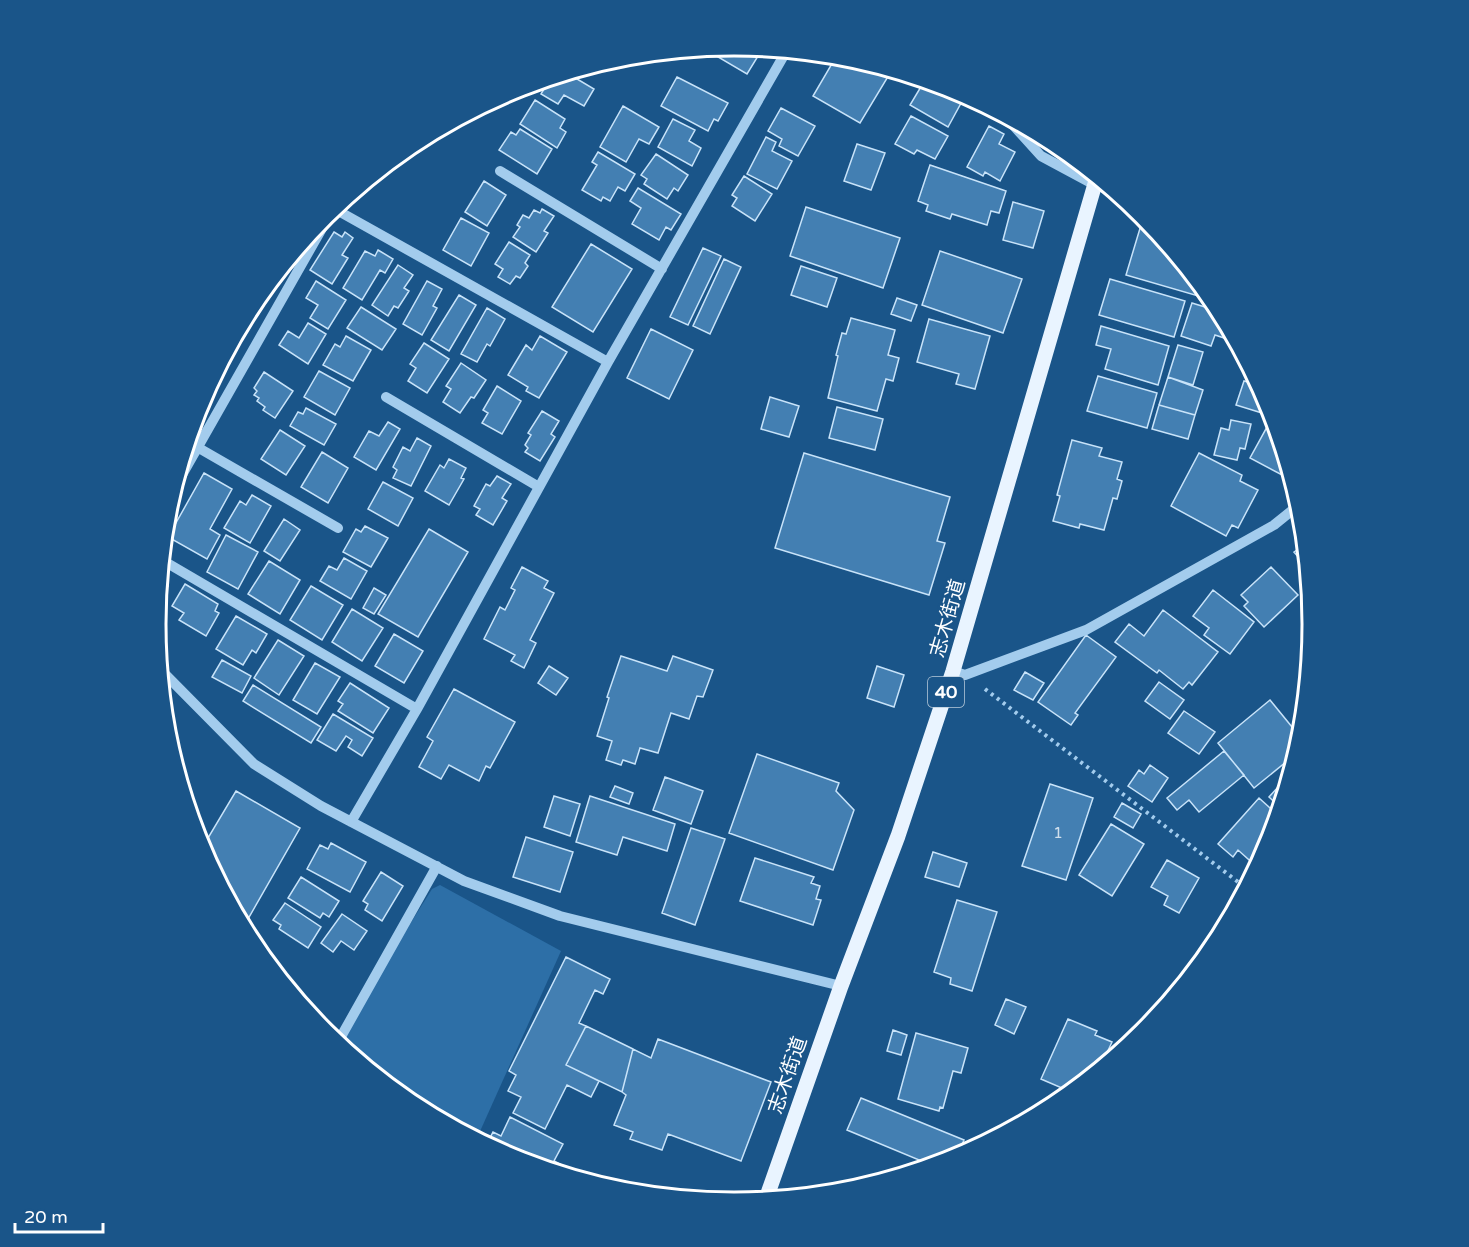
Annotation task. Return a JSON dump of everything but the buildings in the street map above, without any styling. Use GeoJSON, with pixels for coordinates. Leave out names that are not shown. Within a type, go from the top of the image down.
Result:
{"type":"FeatureCollection","features":[{"type":"Feature","properties":{"kind":"main road","name":"志木街道"},"geometry":{"type":"LineString","coordinates":[[769,1190],[841,986],[959,673],[1095,185]]}},
{"type":"Feature","properties":{"kind":"street"},"geometry":{"type":"LineString","coordinates":[[351,822],[417,709],[608,362],[783,58]]}},
{"type":"Feature","properties":{"kind":"street"},"geometry":{"type":"LineString","coordinates":[[1021,134],[1041,156],[1082,175]]}},
{"type":"Feature","properties":{"kind":"street"},"geometry":{"type":"LineString","coordinates":[[500,171],[662,269]]}},
{"type":"Feature","properties":{"kind":"street"},"geometry":{"type":"LineString","coordinates":[[342,214],[608,362]]}},
{"type":"Feature","properties":{"kind":"street"},"geometry":{"type":"LineString","coordinates":[[193,455],[315,241]]}},
{"type":"Feature","properties":{"kind":"street"},"geometry":{"type":"LineString","coordinates":[[386,397],[539,487]]}},
{"type":"Feature","properties":{"kind":"street"},"geometry":{"type":"LineString","coordinates":[[197,447],[338,528]]}},
{"type":"Feature","properties":{"kind":"street"},"geometry":{"type":"LineString","coordinates":[[959,673],[1086,630],[1274,525],[1291,511]]}},
{"type":"Feature","properties":{"kind":"street"},"geometry":{"type":"LineString","coordinates":[[170,565],[417,709]]}},
{"type":"Feature","properties":{"kind":"street"},"geometry":{"type":"LineString","coordinates":[[169,679],[254,764],[321,806],[464,881],[560,916],[841,986]]}},
{"type":"Feature","properties":{"kind":"street"},"geometry":{"type":"LineString","coordinates":[[342,1034],[437,866]]}},
{"type":"Feature","properties":{"kind":"path"},"geometry":{"type":"LineString","coordinates":[[959,673],[1240,883]]}},
{"type":"Feature","properties":{"kind":"shaded area"},"geometry":{"type":"Polygon","coordinates":[[[440,885],[561,951],[480,1131],[419,1096],[360,1051],[344,1036],[363,999],[432,889],[440,885]]]}}]}
